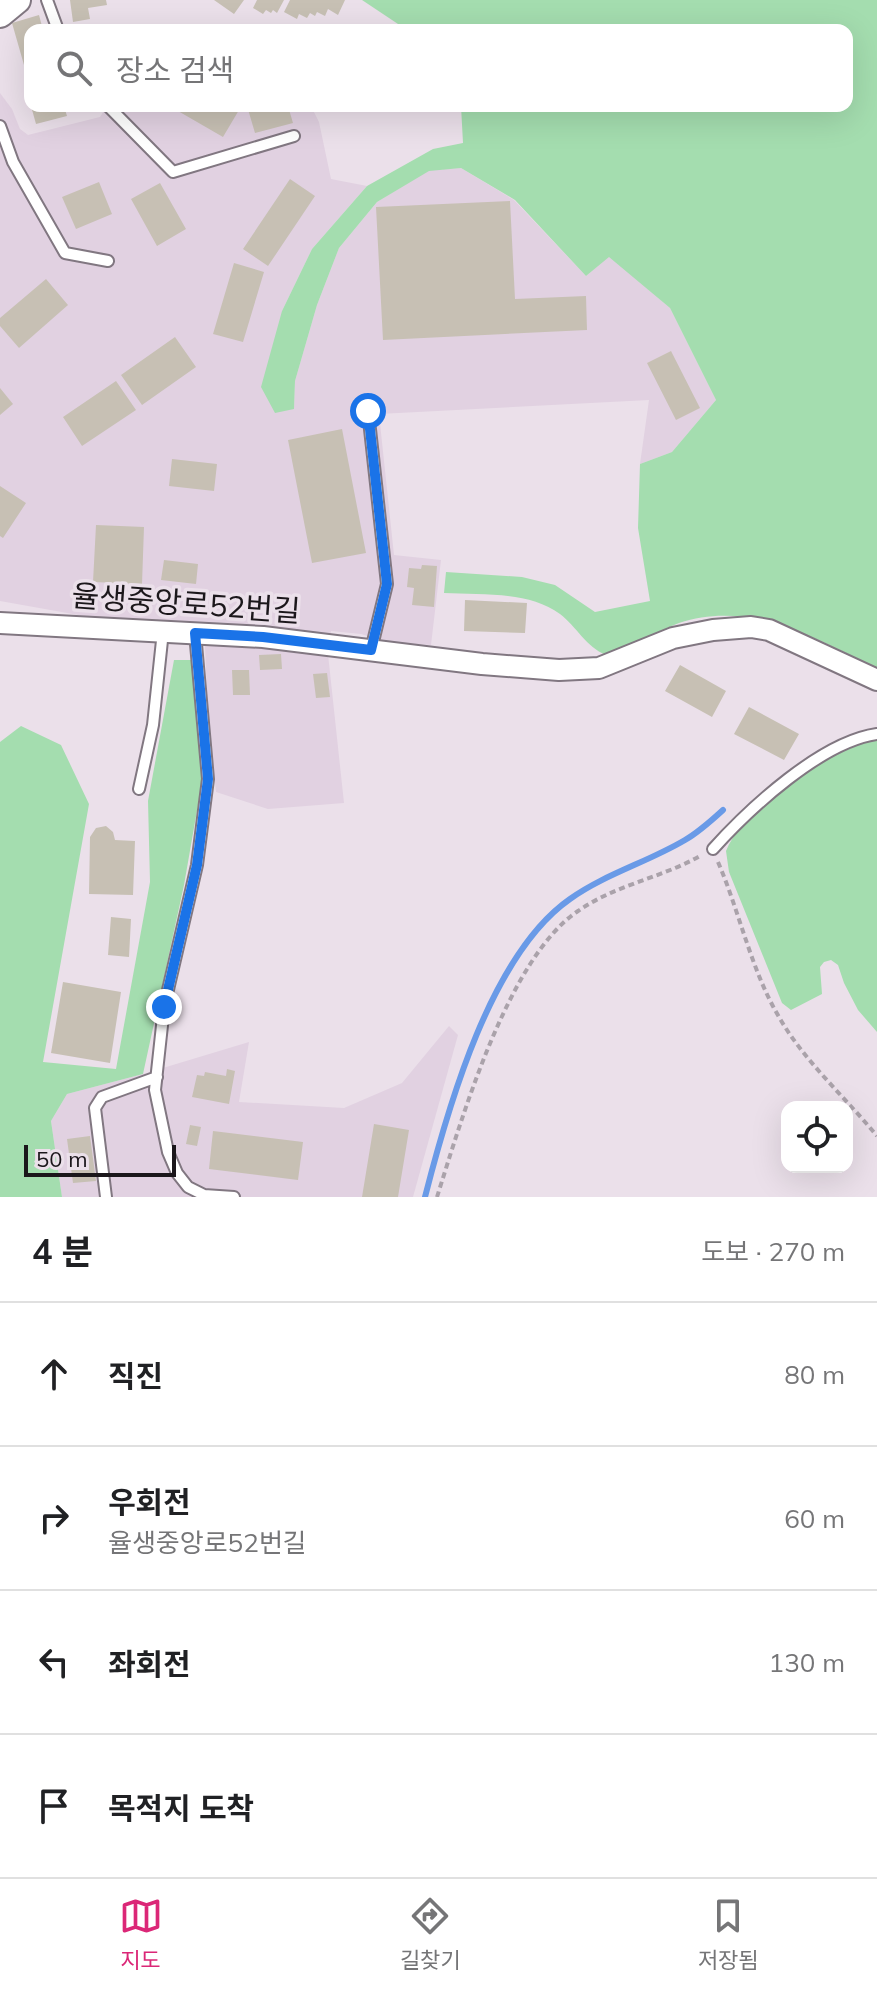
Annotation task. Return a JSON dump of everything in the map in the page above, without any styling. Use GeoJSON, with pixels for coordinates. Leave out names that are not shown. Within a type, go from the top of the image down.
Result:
{"type":"FeatureCollection","features":[{"type":"Feature","properties":{"kind":"street"},"geometry":{"type":"LineString","coordinates":[[0,14],[17,0]]}},
{"type":"Feature","properties":{"kind":"street","name":"율생중앙로52번길"},"geometry":{"type":"LineString","coordinates":[[0,623],[263,637],[559,670],[599,668],[673,638],[751,627],[769,630],[877,680]]}},
{"type":"Feature","properties":{"kind":"lane"},"geometry":{"type":"LineString","coordinates":[[47,0],[56,24]]}},
{"type":"Feature","properties":{"kind":"lane"},"geometry":{"type":"LineString","coordinates":[[114,112],[173,172],[294,136]]}},
{"type":"Feature","properties":{"kind":"lane"},"geometry":{"type":"LineString","coordinates":[[0,126],[13,162],[65,253],[108,261]]}},
{"type":"Feature","properties":{"kind":"lane"},"geometry":{"type":"LineString","coordinates":[[368,411],[387,584],[371,650]]}},
{"type":"Feature","properties":{"kind":"lane"},"geometry":{"type":"LineString","coordinates":[[139,789],[153,725],[163,631]]}},
{"type":"Feature","properties":{"kind":"lane"},"geometry":{"type":"LineString","coordinates":[[195,633],[208,779],[197,865],[164,1007],[155,1090],[168,1152],[177,1173],[188,1187],[204,1195],[234,1197]]}},
{"type":"Feature","properties":{"kind":"lane"},"geometry":{"type":"LineString","coordinates":[[713,849],[745,814],[782,784],[826,754],[850,742],[877,734]]}},
{"type":"Feature","properties":{"kind":"lane"},"geometry":{"type":"LineString","coordinates":[[106,1197],[95,1108],[102,1097],[157,1077]]}},
{"type":"Feature","properties":{"kind":"path"},"geometry":{"type":"LineString","coordinates":[[437,1197],[475,1081],[514,994],[540,950],[561,924],[595,900],[690,862],[713,849],[779,1017],[821,1072],[877,1136]]}},
{"type":"Feature","properties":{"kind":"shaded area"},"geometry":{"type":"Polygon","coordinates":[[[0,93],[12,109],[20,129],[28,135],[100,117],[103,112],[314,112],[331,179],[367,186],[312,249],[282,311],[294,408],[295,381],[317,305],[339,248],[377,202],[429,170],[461,168],[514,200],[586,276],[609,256],[670,308],[716,400],[672,452],[640,464],[649,400],[379,414],[394,555],[441,560],[431,645],[386,642],[361,634],[331,631],[328,654],[344,803],[268,809],[216,792],[208,716],[204,622],[146,622],[84,616],[0,601],[0,93]]]}},
{"type":"Feature","properties":{"kind":"shaded area"},"geometry":{"type":"Polygon","coordinates":[[[449,1026],[458,1035],[413,1197],[62,1197],[51,1121],[67,1094],[249,1042],[239,1102],[344,1108],[402,1083],[449,1026]]]}},
{"type":"Feature","properties":{"kind":"green space"},"geometry":{"type":"Polygon","coordinates":[[[362,0],[877,0],[877,668],[781,626],[731,616],[705,617],[679,623],[606,655],[593,647],[560,614],[534,601],[505,596],[444,593],[446,572],[522,577],[555,585],[595,612],[650,601],[638,528],[640,464],[672,452],[716,400],[670,308],[609,257],[586,276],[515,200],[461,168],[429,171],[377,202],[339,248],[317,305],[295,381],[294,409],[275,413],[261,387],[282,311],[312,249],[367,186],[433,149],[463,143],[461,112],[853,112],[853,24],[398,24],[362,0]]]}},
{"type":"Feature","properties":{"kind":"green space"},"geometry":{"type":"Polygon","coordinates":[[[174,660],[192,660],[203,776],[184,885],[143,1074],[67,1094],[51,1121],[62,1197],[0,1197],[0,742],[21,726],[61,745],[89,804],[43,1062],[116,1069],[150,882],[148,801],[174,660]]]}},
{"type":"Feature","properties":{"kind":"green space"},"geometry":{"type":"Polygon","coordinates":[[[877,738],[877,1032],[858,1010],[838,965],[831,960],[820,967],[822,994],[791,1010],[782,1003],[729,872],[726,851],[751,815],[791,782],[836,755],[877,738]]]}},
{"type":"Feature","properties":{"kind":"building"},"geometry":{"type":"Polygon","coordinates":[[[70,0],[106,0],[107,5],[88,8],[90,19],[73,22],[70,0]]]}},
{"type":"Feature","properties":{"kind":"building"},"geometry":{"type":"Polygon","coordinates":[[[214,0],[244,0],[234,14],[214,0]]]}},
{"type":"Feature","properties":{"kind":"building"},"geometry":{"type":"Polygon","coordinates":[[[257,0],[284,0],[277,13],[266,10],[263,14],[253,8],[257,0]]]}},
{"type":"Feature","properties":{"kind":"building"},"geometry":{"type":"Polygon","coordinates":[[[290,0],[345,0],[338,15],[328,9],[325,16],[317,12],[315,16],[310,13],[307,18],[299,14],[297,19],[284,12],[290,0]]]}},
{"type":"Feature","properties":{"kind":"building"},"geometry":{"type":"Polygon","coordinates":[[[39,15],[41,24],[24,24],[24,65],[12,23],[39,15]]]}},
{"type":"Feature","properties":{"kind":"building"},"geometry":{"type":"Polygon","coordinates":[[[33,112],[66,112],[67,116],[36,124],[33,112]]]}},
{"type":"Feature","properties":{"kind":"building"},"geometry":{"type":"Polygon","coordinates":[[[180,112],[238,112],[223,137],[180,112]]]}},
{"type":"Feature","properties":{"kind":"building"},"geometry":{"type":"Polygon","coordinates":[[[249,112],[290,112],[293,123],[255,133],[249,112]]]}},
{"type":"Feature","properties":{"kind":"building"},"geometry":{"type":"Polygon","coordinates":[[[290,179],[315,196],[268,266],[243,249],[290,179]]]}},
{"type":"Feature","properties":{"kind":"building"},"geometry":{"type":"Polygon","coordinates":[[[99,182],[112,214],[76,229],[62,197],[99,182]]]}},
{"type":"Feature","properties":{"kind":"building"},"geometry":{"type":"Polygon","coordinates":[[[160,183],[186,229],[157,246],[131,199],[160,183]]]}},
{"type":"Feature","properties":{"kind":"building"},"geometry":{"type":"Polygon","coordinates":[[[510,201],[515,299],[586,296],[587,330],[383,340],[376,207],[510,201]]]}},
{"type":"Feature","properties":{"kind":"building"},"geometry":{"type":"Polygon","coordinates":[[[234,263],[264,272],[243,342],[213,334],[234,263]]]}},
{"type":"Feature","properties":{"kind":"building"},"geometry":{"type":"Polygon","coordinates":[[[46,279],[68,305],[19,348],[0,326],[0,318],[46,279]]]}},
{"type":"Feature","properties":{"kind":"building"},"geometry":{"type":"Polygon","coordinates":[[[175,337],[196,367],[142,405],[121,375],[175,337]]]}},
{"type":"Feature","properties":{"kind":"building"},"geometry":{"type":"Polygon","coordinates":[[[671,351],[700,408],[676,420],[647,363],[671,351]]]}},
{"type":"Feature","properties":{"kind":"building"},"geometry":{"type":"Polygon","coordinates":[[[116,381],[136,410],[82,446],[63,417],[116,381]]]}},
{"type":"Feature","properties":{"kind":"building"},"geometry":{"type":"Polygon","coordinates":[[[0,388],[13,404],[0,415],[0,388]]]}},
{"type":"Feature","properties":{"kind":"building"},"geometry":{"type":"Polygon","coordinates":[[[342,429],[366,553],[312,563],[288,440],[342,429]]]}},
{"type":"Feature","properties":{"kind":"building"},"geometry":{"type":"Polygon","coordinates":[[[172,459],[217,464],[214,491],[169,486],[172,459]]]}},
{"type":"Feature","properties":{"kind":"building"},"geometry":{"type":"Polygon","coordinates":[[[0,486],[26,503],[3,538],[0,536],[0,486]]]}},
{"type":"Feature","properties":{"kind":"building"},"geometry":{"type":"Polygon","coordinates":[[[96,525],[144,527],[142,584],[93,582],[96,525]]]}},
{"type":"Feature","properties":{"kind":"building"},"geometry":{"type":"Polygon","coordinates":[[[164,560],[198,564],[196,584],[161,580],[164,560]]]}},
{"type":"Feature","properties":{"kind":"building"},"geometry":{"type":"Polygon","coordinates":[[[422,565],[437,566],[434,607],[412,605],[414,588],[407,587],[409,568],[421,569],[422,565]]]}},
{"type":"Feature","properties":{"kind":"building"},"geometry":{"type":"Polygon","coordinates":[[[465,600],[527,603],[525,633],[464,631],[465,600]]]}},
{"type":"Feature","properties":{"kind":"building"},"geometry":{"type":"Polygon","coordinates":[[[281,654],[282,669],[260,670],[259,655],[281,654]]]}},
{"type":"Feature","properties":{"kind":"building"},"geometry":{"type":"Polygon","coordinates":[[[680,665],[726,691],[712,717],[665,691],[680,665]]]}},
{"type":"Feature","properties":{"kind":"building"},"geometry":{"type":"Polygon","coordinates":[[[232,670],[249,670],[250,695],[233,695],[232,670]]]}},
{"type":"Feature","properties":{"kind":"building"},"geometry":{"type":"Polygon","coordinates":[[[327,673],[330,697],[316,698],[313,674],[327,673]]]}},
{"type":"Feature","properties":{"kind":"building"},"geometry":{"type":"Polygon","coordinates":[[[749,707],[799,734],[784,760],[734,734],[749,707]]]}},
{"type":"Feature","properties":{"kind":"building"},"geometry":{"type":"Polygon","coordinates":[[[106,826],[113,832],[115,840],[135,841],[133,895],[89,894],[90,837],[96,828],[106,826]]]}},
{"type":"Feature","properties":{"kind":"building"},"geometry":{"type":"Polygon","coordinates":[[[111,917],[131,919],[129,957],[108,955],[111,917]]]}},
{"type":"Feature","properties":{"kind":"building"},"geometry":{"type":"Polygon","coordinates":[[[63,982],[121,992],[110,1063],[51,1053],[63,982]]]}},
{"type":"Feature","properties":{"kind":"building"},"geometry":{"type":"Polygon","coordinates":[[[227,1069],[235,1071],[229,1104],[192,1097],[197,1075],[204,1076],[205,1072],[226,1076],[227,1069]]]}},
{"type":"Feature","properties":{"kind":"building"},"geometry":{"type":"Polygon","coordinates":[[[374,1124],[409,1130],[398,1197],[362,1197],[374,1124]]]}},
{"type":"Feature","properties":{"kind":"building"},"geometry":{"type":"Polygon","coordinates":[[[190,1125],[201,1127],[197,1146],[186,1144],[190,1125]]]}},
{"type":"Feature","properties":{"kind":"building"},"geometry":{"type":"Polygon","coordinates":[[[213,1131],[303,1142],[298,1180],[209,1169],[213,1131]]]}},
{"type":"Feature","properties":{"kind":"building"},"geometry":{"type":"Polygon","coordinates":[[[90,1136],[96,1181],[73,1183],[67,1139],[90,1136]]]}},
{"type":"Feature","properties":{"kind":"waterway"},"geometry":{"type":"LineString","coordinates":[[425,1197],[446,1120],[476,1035],[517,956],[542,924],[570,899],[685,840],[723,810]]}},
{"type":"Feature","properties":{"kind":"route"},"geometry":{"type":"LineString","coordinates":[[164,1007],[197,865],[208,779],[195,633],[263,637],[371,650],[387,584],[368,411]]}}]}
